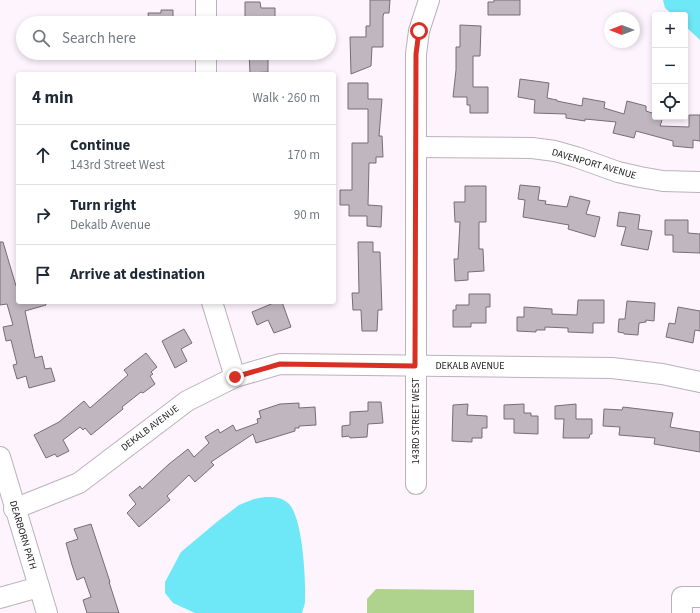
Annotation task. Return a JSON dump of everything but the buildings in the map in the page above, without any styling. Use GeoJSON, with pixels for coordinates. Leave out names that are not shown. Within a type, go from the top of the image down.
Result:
{"type":"FeatureCollection","features":[{"type":"Feature","properties":{"kind":"street"},"geometry":{"type":"LineString","coordinates":[[206,0],[206,16]]}},
{"type":"Feature","properties":{"kind":"street","name":"143RD STREET WEST"},"geometry":{"type":"LineString","coordinates":[[416,484],[415,366],[417,43],[422,20],[429,0]]}},
{"type":"Feature","properties":{"kind":"street"},"geometry":{"type":"LineString","coordinates":[[206,60],[206,72]]}},
{"type":"Feature","properties":{"kind":"street","name":"DAVENPORT AVENUE"},"geometry":{"type":"LineString","coordinates":[[416,147],[532,148],[554,151],[618,172],[640,177],[663,181],[700,182]]}},
{"type":"Feature","properties":{"kind":"street"},"geometry":{"type":"LineString","coordinates":[[213,304],[235,377]]}},
{"type":"Feature","properties":{"kind":"street","name":"DEKALB AVENUE"},"geometry":{"type":"LineString","coordinates":[[14,509],[79,483],[186,401],[235,377],[280,364],[612,368],[662,374],[700,382]]}},
{"type":"Feature","properties":{"kind":"street","name":"DEARBORN PATH"},"geometry":{"type":"LineString","coordinates":[[0,457],[14,509],[47,613]]}},
{"type":"Feature","properties":{"kind":"street"},"geometry":{"type":"LineString","coordinates":[[0,598],[39,587]]}},
{"type":"Feature","properties":{"kind":"street"},"geometry":{"type":"LineString","coordinates":[[682,613],[682,597],[700,597]]}},
{"type":"Feature","properties":{"kind":"green space"},"geometry":{"type":"Polygon","coordinates":[[[376,589],[474,590],[474,613],[367,613],[367,599],[376,589]]]}},
{"type":"Feature","properties":{"kind":"water"},"geometry":{"type":"Polygon","coordinates":[[[663,0],[700,0],[700,40],[688,29],[688,12],[670,12],[665,8],[663,0]]]}},
{"type":"Feature","properties":{"kind":"water"},"geometry":{"type":"Polygon","coordinates":[[[265,497],[277,498],[288,503],[293,510],[297,521],[305,579],[305,602],[302,613],[195,613],[173,603],[165,593],[165,582],[181,552],[239,505],[254,499],[265,497]]]}},
{"type":"Feature","properties":{"kind":"route"},"geometry":{"type":"LineString","coordinates":[[235,377],[280,364],[415,366],[416,54],[419,31]]}}]}
